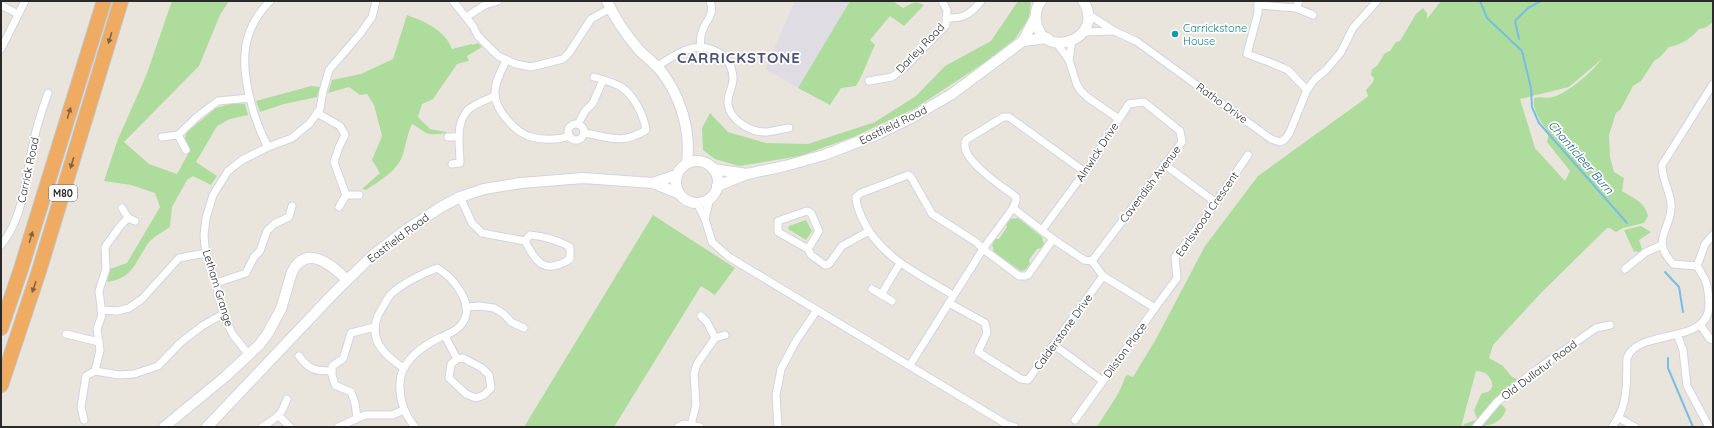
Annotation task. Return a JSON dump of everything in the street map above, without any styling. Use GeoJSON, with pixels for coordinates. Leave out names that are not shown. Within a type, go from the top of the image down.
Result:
{"type":"FeatureCollection","features":[{"type":"Feature","properties":{"kind":"highway","name":"M80"},"geometry":{"type":"LineString","coordinates":[[1,328],[104,1]]}},
{"type":"Feature","properties":{"kind":"highway","name":"M80"},"geometry":{"type":"LineString","coordinates":[[1,385],[39,271],[121,1]]}},
{"type":"Feature","properties":{"kind":"street"},"geometry":{"type":"LineString","coordinates":[[1,49],[25,1]]}},
{"type":"Feature","properties":{"kind":"street"},"geometry":{"type":"LineString","coordinates":[[268,147],[252,107],[245,62],[247,38],[258,16],[270,1]]}},
{"type":"Feature","properties":{"kind":"street","name":"Letham Grange"},"geometry":{"type":"LineString","coordinates":[[249,356],[233,334],[223,314],[216,283],[206,253],[204,235],[206,218],[213,196],[228,171],[242,160],[268,147],[292,138],[310,123],[320,109],[323,91],[330,70],[372,17],[376,1]]}},
{"type":"Feature","properties":{"kind":"street"},"geometry":{"type":"LineString","coordinates":[[452,1],[473,26],[478,36],[498,56],[516,64],[531,67],[563,58],[569,53],[591,19],[609,5],[627,35],[666,79],[678,101],[683,114],[689,146],[687,163]]}},
{"type":"Feature","properties":{"kind":"street"},"geometry":{"type":"LineString","coordinates":[[466,17],[485,5],[498,1]]}},
{"type":"Feature","properties":{"kind":"street"},"geometry":{"type":"LineString","coordinates":[[700,48],[702,31],[711,16],[712,9],[710,1]]}},
{"type":"Feature","properties":{"kind":"street","name":"Darley Road"},"geometry":{"type":"LineString","coordinates":[[869,81],[892,77],[904,68],[946,25],[947,10],[942,1]]}},
{"type":"Feature","properties":{"kind":"street","name":"Darley Road"},"geometry":{"type":"LineString","coordinates":[[946,18],[959,19],[974,10],[980,1]]}},
{"type":"Feature","properties":{"kind":"street"},"geometry":{"type":"LineString","coordinates":[[1296,8],[1299,1]]}},
{"type":"Feature","properties":{"kind":"street","name":"Ratho Drive"},"geometry":{"type":"LineString","coordinates":[[1086,5],[1114,31],[1136,41],[1271,139],[1280,142],[1289,134],[1307,90],[1315,79],[1326,70],[1341,52],[1353,28],[1377,1]]}},
{"type":"Feature","properties":{"kind":"street","name":"Eastfield Road"},"geometry":{"type":"LineString","coordinates":[[717,186],[747,174],[785,166],[824,155],[891,128],[952,94],[1023,41],[1036,18],[1039,2]]}},
{"type":"Feature","properties":{"kind":"street"},"geometry":{"type":"LineString","coordinates":[[1307,90],[1288,70],[1247,54],[1258,13],[1258,3],[1283,8],[1296,8],[1314,15]]}},
{"type":"Feature","properties":{"kind":"street"},"geometry":{"type":"LineString","coordinates":[[1,5],[18,14]]}},
{"type":"Feature","properties":{"kind":"street"},"geometry":{"type":"LineString","coordinates":[[1069,60],[1072,41],[1084,32],[1088,20],[1086,5]]}},
{"type":"Feature","properties":{"kind":"street"},"geometry":{"type":"LineString","coordinates":[[1036,18],[1037,26],[1041,32],[1052,40],[1069,60]]}},
{"type":"Feature","properties":{"kind":"street","name":"Ratho Drive"},"geometry":{"type":"LineString","coordinates":[[1084,32],[1114,31]]}},
{"type":"Feature","properties":{"kind":"street","name":"Eastfield Road"},"geometry":{"type":"LineString","coordinates":[[1023,41],[1072,41]]}},
{"type":"Feature","properties":{"kind":"street"},"geometry":{"type":"LineString","coordinates":[[656,67],[686,50],[694,48],[715,50],[727,58],[732,67],[734,79],[728,103],[734,117],[748,128],[766,132],[789,128]]}},
{"type":"Feature","properties":{"kind":"street"},"geometry":{"type":"LineString","coordinates":[[506,60],[495,86],[494,96],[498,107],[506,118],[518,129],[530,137],[561,139],[570,136],[577,139],[581,138],[584,133],[583,128],[578,124]]}},
{"type":"Feature","properties":{"kind":"street","name":"Alnwick Drive"},"geometry":{"type":"LineString","coordinates":[[1042,230],[1095,158],[1105,138],[1119,119],[1087,97],[1081,91],[1077,85],[1069,60]]}},
{"type":"Feature","properties":{"kind":"street"},"geometry":{"type":"LineString","coordinates":[[584,133],[618,140],[636,137],[646,130],[645,119],[638,107],[623,89],[594,77]]}},
{"type":"Feature","properties":{"kind":"street"},"geometry":{"type":"LineString","coordinates":[[570,136],[570,127],[578,124],[593,103],[603,80]]}},
{"type":"Feature","properties":{"kind":"street"},"geometry":{"type":"LineString","coordinates":[[1612,427],[1619,418],[1626,395],[1627,358],[1629,353],[1648,342],[1701,326],[1709,311],[1711,292],[1707,280],[1697,266],[1673,264],[1664,253],[1662,245],[1663,233],[1671,211],[1671,203],[1662,176],[1662,165],[1713,84]]}},
{"type":"Feature","properties":{"kind":"street","name":"Carrick Road"},"geometry":{"type":"LineString","coordinates":[[1,245],[19,211],[34,139],[48,93]]}},
{"type":"Feature","properties":{"kind":"street"},"geometry":{"type":"LineString","coordinates":[[452,164],[460,163],[459,137],[461,122],[467,111],[494,96]]}},
{"type":"Feature","properties":{"kind":"street"},"geometry":{"type":"LineString","coordinates":[[162,137],[178,135],[198,116],[218,101],[250,98]]}},
{"type":"Feature","properties":{"kind":"street","name":"Cavendish Avenue"},"geometry":{"type":"LineString","coordinates":[[1092,261],[1182,142],[1180,131],[1144,102],[1129,104],[1119,119]]}},
{"type":"Feature","properties":{"kind":"street"},"geometry":{"type":"LineString","coordinates":[[316,114],[340,126],[345,136],[339,146],[334,162],[346,195]]}},
{"type":"Feature","properties":{"kind":"street"},"geometry":{"type":"LineString","coordinates":[[910,366],[953,295],[983,249],[1013,208],[1016,201],[1016,197],[977,167],[965,150],[964,144],[966,140],[1003,117],[1009,117],[1085,172]]}},
{"type":"Feature","properties":{"kind":"street"},"geometry":{"type":"LineString","coordinates":[[178,135],[186,150]]}},
{"type":"Feature","properties":{"kind":"street"},"geometry":{"type":"LineString","coordinates":[[448,137],[459,137]]}},
{"type":"Feature","properties":{"kind":"street"},"geometry":{"type":"LineString","coordinates":[[689,146],[702,161],[713,169],[717,178],[717,186],[710,198],[705,219]]}},
{"type":"Feature","properties":{"kind":"street","name":"Earlswood Crescent"},"geometry":{"type":"LineString","coordinates":[[1155,308],[1176,278],[1175,257],[1203,221],[1248,155]]}},
{"type":"Feature","properties":{"kind":"street"},"geometry":{"type":"LineString","coordinates":[[702,161],[693,161],[681,167],[676,175],[676,184],[678,192],[687,201],[697,203],[703,202],[710,198]]}},
{"type":"Feature","properties":{"kind":"street"},"geometry":{"type":"LineString","coordinates":[[1164,164],[1215,202]]}},
{"type":"Feature","properties":{"kind":"street","name":"Eastfield Road"},"geometry":{"type":"LineString","coordinates":[[713,169],[747,174]]}},
{"type":"Feature","properties":{"kind":"street","name":"Eastfield Road"},"geometry":{"type":"LineString","coordinates":[[653,183],[676,175]]}},
{"type":"Feature","properties":{"kind":"street"},"geometry":{"type":"LineString","coordinates":[[953,295],[900,263],[882,248],[869,232],[856,204],[856,198],[861,194],[908,175],[911,177],[932,214],[976,242],[983,249],[1020,276],[1028,275],[1053,239]]}},
{"type":"Feature","properties":{"kind":"street","name":"Eastfield Road"},"geometry":{"type":"LineString","coordinates":[[207,427],[347,280],[372,256],[403,232],[460,196],[502,185],[541,180],[583,178],[653,183],[678,192]]}},
{"type":"Feature","properties":{"kind":"street"},"geometry":{"type":"LineString","coordinates":[[346,195],[359,195]]}},
{"type":"Feature","properties":{"kind":"street"},"geometry":{"type":"LineString","coordinates":[[339,207],[346,195]]}},
{"type":"Feature","properties":{"kind":"street"},"geometry":{"type":"LineString","coordinates":[[460,196],[472,223],[482,233],[525,241]]}},
{"type":"Feature","properties":{"kind":"street"},"geometry":{"type":"LineString","coordinates":[[697,203],[705,219],[712,242],[729,257],[1006,425],[1015,427]]}},
{"type":"Feature","properties":{"kind":"street"},"geometry":{"type":"LineString","coordinates":[[216,283],[246,273],[254,257],[260,251],[267,231],[274,224],[289,217],[292,206]]}},
{"type":"Feature","properties":{"kind":"street"},"geometry":{"type":"LineString","coordinates":[[95,371],[100,350],[97,329],[102,315],[99,291],[106,269],[105,247],[121,225],[131,220],[122,208]]}},
{"type":"Feature","properties":{"kind":"street"},"geometry":{"type":"LineString","coordinates":[[1013,208],[1053,239],[1084,260],[1092,261],[1103,276],[1155,308]]}},
{"type":"Feature","properties":{"kind":"street"},"geometry":{"type":"LineString","coordinates":[[808,249],[819,231],[811,213],[806,211],[778,221],[778,232],[808,249],[811,255],[827,265],[831,262],[842,246],[869,232]]}},
{"type":"Feature","properties":{"kind":"street"},"geometry":{"type":"LineString","coordinates":[[530,235],[541,236],[546,239],[561,242],[570,247],[570,259],[560,266],[550,268],[543,265],[532,255],[525,241],[530,235]]}},
{"type":"Feature","properties":{"kind":"street"},"geometry":{"type":"LineString","coordinates":[[1697,266],[1705,244],[1713,235]]}},
{"type":"Feature","properties":{"kind":"street"},"geometry":{"type":"LineString","coordinates":[[1625,269],[1646,252],[1662,245]]}},
{"type":"Feature","properties":{"kind":"street"},"geometry":{"type":"LineString","coordinates":[[101,310],[129,308],[142,299],[179,258],[206,253]]}},
{"type":"Feature","properties":{"kind":"street"},"geometry":{"type":"LineString","coordinates":[[164,427],[249,356],[260,344],[281,309],[292,272],[300,261],[311,258],[322,260],[332,265],[347,280]]}},
{"type":"Feature","properties":{"kind":"street"},"geometry":{"type":"LineString","coordinates":[[881,295],[900,263]]}},
{"type":"Feature","properties":{"kind":"street"},"geometry":{"type":"LineString","coordinates":[[404,368],[392,361],[374,336],[375,320],[391,294],[437,268],[445,273],[460,291],[465,299],[467,313],[461,325],[423,348],[407,362],[404,368],[400,375],[400,397],[408,419],[415,427]]}},
{"type":"Feature","properties":{"kind":"street","name":"Calderstone Drive"},"geometry":{"type":"LineString","coordinates":[[949,303],[985,323],[988,334],[978,352],[1021,379],[1028,380],[1103,276]]}},
{"type":"Feature","properties":{"kind":"street"},"geometry":{"type":"LineString","coordinates":[[872,289],[892,301]]}},
{"type":"Feature","properties":{"kind":"street"},"geometry":{"type":"LineString","coordinates":[[466,306],[494,308],[504,314],[511,322],[524,328]]}},
{"type":"Feature","properties":{"kind":"street","name":"Dilston Place"},"geometry":{"type":"LineString","coordinates":[[1054,345],[1102,381],[1155,308]]}},
{"type":"Feature","properties":{"kind":"street"},"geometry":{"type":"LineString","coordinates":[[778,427],[776,395],[781,369],[796,342],[817,310]]}},
{"type":"Feature","properties":{"kind":"street"},"geometry":{"type":"LineString","coordinates":[[84,420],[81,407],[82,389],[86,376],[95,371],[134,374],[158,366],[180,343],[202,326],[223,314]]}},
{"type":"Feature","properties":{"kind":"street"},"geometry":{"type":"LineString","coordinates":[[701,316],[707,322],[715,338]]}},
{"type":"Feature","properties":{"kind":"street","name":"Old Dullatur Road"},"geometry":{"type":"LineString","coordinates":[[1476,427],[1496,402],[1533,372],[1596,328],[1610,325]]}},
{"type":"Feature","properties":{"kind":"street"},"geometry":{"type":"LineString","coordinates":[[1701,326],[1710,339],[1713,340]]}},
{"type":"Feature","properties":{"kind":"street"},"geometry":{"type":"LineString","coordinates":[[357,418],[355,403],[351,392],[335,384],[332,375],[332,366],[343,358],[352,333],[375,328]]}},
{"type":"Feature","properties":{"kind":"street"},"geometry":{"type":"LineString","coordinates":[[66,334],[99,342]]}},
{"type":"Feature","properties":{"kind":"street"},"geometry":{"type":"LineString","coordinates":[[1677,334],[1683,350],[1687,386],[1709,427]]}},
{"type":"Feature","properties":{"kind":"street"},"geometry":{"type":"LineString","coordinates":[[691,425],[696,405],[694,374],[697,364],[715,338],[725,335]]}},
{"type":"Feature","properties":{"kind":"street"},"geometry":{"type":"LineString","coordinates":[[445,336],[457,359]]}},
{"type":"Feature","properties":{"kind":"street"},"geometry":{"type":"LineString","coordinates":[[299,356],[305,365],[314,370],[332,371]]}},
{"type":"Feature","properties":{"kind":"street"},"geometry":{"type":"LineString","coordinates":[[463,358],[471,362],[482,368],[489,375],[491,388],[484,395],[476,398],[466,394],[449,378],[451,364],[457,359],[463,358]]}},
{"type":"Feature","properties":{"kind":"street"},"geometry":{"type":"LineString","coordinates":[[1075,420],[1102,381]]}},
{"type":"Feature","properties":{"kind":"street"},"geometry":{"type":"LineString","coordinates":[[262,427],[272,422],[279,416],[287,399]]}},
{"type":"Feature","properties":{"kind":"street"},"geometry":{"type":"LineString","coordinates":[[338,427],[365,415],[392,415],[404,410]]}},
{"type":"Feature","properties":{"kind":"street"},"geometry":{"type":"LineString","coordinates":[[279,416],[290,427]]}},
{"type":"Feature","properties":{"kind":"street"},"geometry":{"type":"LineString","coordinates":[[1619,418],[1635,427]]}},
{"type":"Feature","properties":{"kind":"street"},"geometry":{"type":"LineString","coordinates":[[678,427],[684,424],[700,427]]}},
{"type":"Feature","properties":{"kind":"shaded area"},"geometry":{"type":"Polygon","coordinates":[[[795,1],[850,1],[798,88],[765,69],[795,1]]]}},
{"type":"Feature","properties":{"kind":"green space"},"geometry":{"type":"Polygon","coordinates":[[[172,1],[229,1],[220,15],[199,66],[124,142],[149,164],[177,174],[189,152],[185,138],[187,132],[216,108],[234,103],[245,104],[248,115],[230,119],[217,126],[196,162],[217,176],[211,185],[193,176],[187,180],[172,207],[170,227],[150,241],[129,272],[123,277],[107,282],[110,269],[127,263],[160,207],[155,193],[131,185],[104,181],[118,139],[146,76],[172,1]]]}},
{"type":"Feature","properties":{"kind":"green space"},"geometry":{"type":"Polygon","coordinates":[[[850,1],[893,1],[903,8],[916,2],[924,5],[904,26],[890,16],[870,40],[875,45],[856,86],[841,88],[830,105],[798,88],[850,1]]]}},
{"type":"Feature","properties":{"kind":"green space"},"geometry":{"type":"Polygon","coordinates":[[[1018,1],[1031,1],[1029,18],[1015,39],[987,61],[914,109],[853,137],[800,156],[739,166],[715,159],[703,150],[702,128],[710,113],[728,132],[766,143],[808,144],[875,122],[916,96],[945,66],[991,41],[1018,1]]]}},
{"type":"Feature","properties":{"kind":"green space"},"geometry":{"type":"Polygon","coordinates":[[[1441,1],[1713,1],[1713,22],[1705,28],[1699,29],[1686,41],[1669,47],[1654,61],[1641,81],[1633,86],[1621,109],[1616,113],[1609,135],[1610,157],[1614,172],[1624,178],[1622,191],[1638,201],[1644,207],[1648,216],[1644,223],[1623,228],[1616,232],[1610,228],[1607,228],[1540,294],[1493,345],[1489,358],[1503,366],[1512,377],[1517,379],[1523,375],[1526,376],[1521,388],[1504,399],[1501,404],[1506,409],[1499,420],[1488,425],[1462,427],[1465,424],[1477,419],[1474,410],[1479,399],[1482,393],[1489,391],[1492,386],[1491,379],[1488,376],[1480,371],[1476,371],[1461,427],[1097,427],[1116,397],[1125,377],[1128,375],[1133,377],[1156,339],[1205,246],[1258,176],[1366,98],[1368,96],[1366,90],[1373,82],[1374,78],[1371,75],[1372,69],[1377,66],[1385,53],[1390,51],[1396,42],[1400,41],[1416,14],[1423,8],[1427,13],[1427,19],[1441,1]],[[1602,59],[1569,87],[1520,99],[1535,148],[1565,181],[1570,171],[1547,142],[1549,133],[1536,112],[1534,98],[1551,98],[1559,95],[1580,81],[1602,59]]]}},
{"type":"Feature","properties":{"kind":"green space"},"geometry":{"type":"Polygon","coordinates":[[[407,15],[427,23],[439,31],[449,42],[452,49],[478,43],[482,47],[467,56],[469,61],[457,64],[433,99],[422,104],[418,117],[430,129],[447,133],[430,134],[412,124],[402,157],[396,167],[387,176],[366,190],[362,189],[380,173],[372,160],[382,136],[374,105],[367,94],[360,95],[349,87],[328,93],[332,80],[361,74],[393,59],[407,15]]]}},
{"type":"Feature","properties":{"kind":"green space"},"geometry":{"type":"Polygon","coordinates":[[[311,86],[320,87],[317,97],[284,104],[260,112],[256,101],[311,86]]]}},
{"type":"Feature","properties":{"kind":"green space"},"geometry":{"type":"Polygon","coordinates":[[[653,215],[735,268],[715,295],[701,286],[614,427],[524,427],[653,215]]]}},
{"type":"Feature","properties":{"kind":"green space"},"geometry":{"type":"Polygon","coordinates":[[[1018,218],[1042,237],[1044,244],[1041,248],[1037,249],[1029,260],[1030,264],[1025,270],[1021,271],[994,252],[992,244],[995,239],[999,239],[1007,227],[1006,224],[1010,219],[1018,218]]]}},
{"type":"Feature","properties":{"kind":"green space"},"geometry":{"type":"Polygon","coordinates":[[[806,220],[812,231],[806,240],[788,229],[789,226],[806,220]]]}},
{"type":"Feature","properties":{"kind":"green space"},"geometry":{"type":"Polygon","coordinates":[[[1641,226],[1651,232],[1639,240],[1642,249],[1638,253],[1637,251],[1634,252],[1624,230],[1641,226]]]}},
{"type":"Feature","properties":{"kind":"waterway","name":"Chanticleer Burn"},"geometry":{"type":"LineString","coordinates":[[1480,1],[1487,18],[1522,51],[1531,88],[1532,107],[1539,123],[1627,223]]}},
{"type":"Feature","properties":{"kind":"waterway","name":"Chanticleer Burn"},"geometry":{"type":"LineString","coordinates":[[1519,39],[1515,21],[1528,8],[1541,1]]}},
{"type":"Feature","properties":{"kind":"waterway","name":"Chanticleer Burn"},"geometry":{"type":"LineString","coordinates":[[1665,272],[1679,287],[1683,312]]}},
{"type":"Feature","properties":{"kind":"waterway","name":"Chanticleer Burn"},"geometry":{"type":"LineString","coordinates":[[1668,358],[1668,368],[1693,427]]}},
{"type":"Feature","properties":{"kind":"place","name":"Carrickstone House"},"geometry":{"type":"Point","coordinates":[1175,34]}},
{"type":"Feature","properties":{"kind":"district","name":"CARRICKSTONE"},"geometry":{"type":"Point","coordinates":[739,57]}}]}
